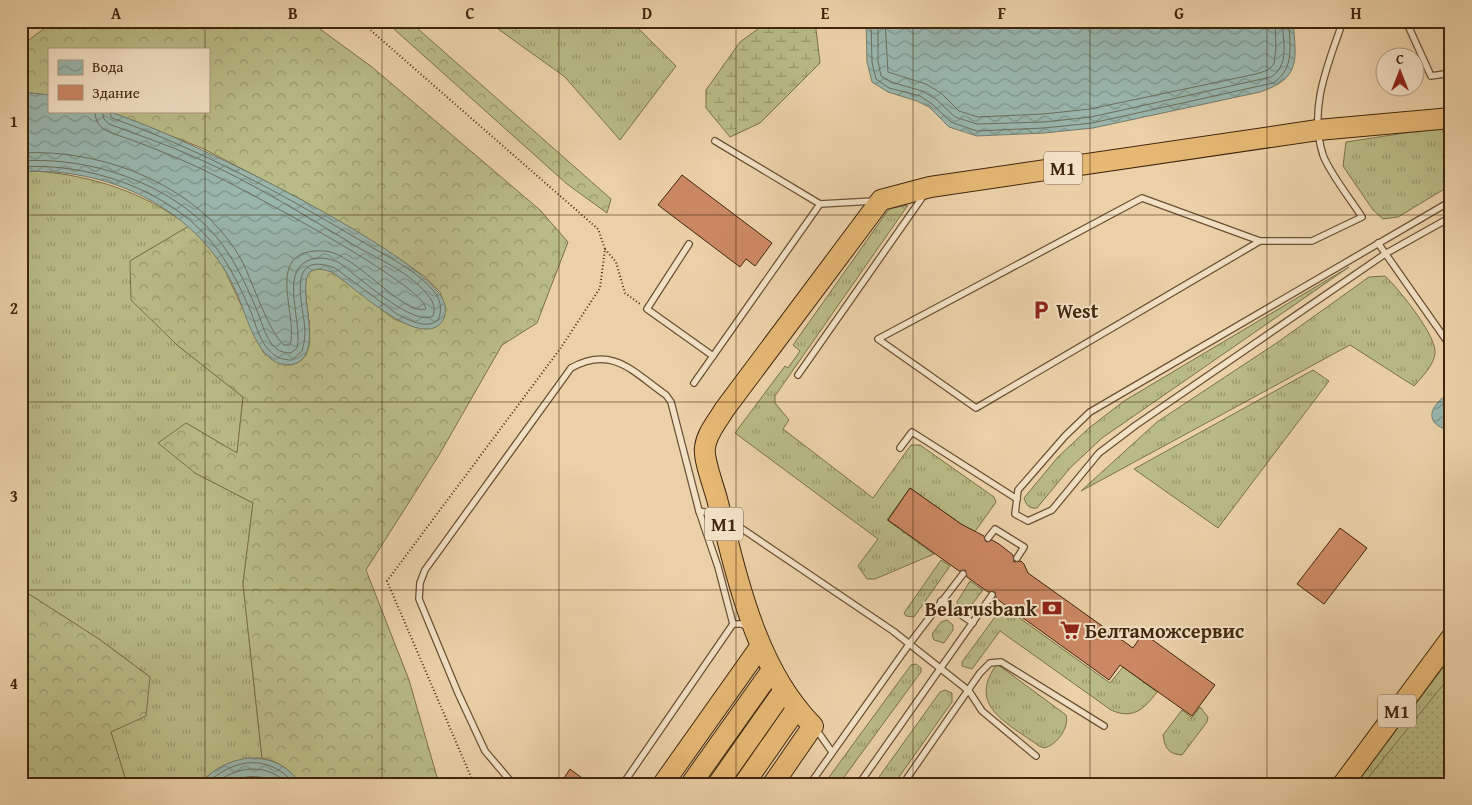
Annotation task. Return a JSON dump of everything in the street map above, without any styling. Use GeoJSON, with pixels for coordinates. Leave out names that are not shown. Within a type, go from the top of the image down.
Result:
{"type":"FeatureCollection","features":[{"type":"Feature","properties":{"kind":"highway","name":"М1"},"geometry":{"type":"LineString","coordinates":[[782,683],[721,515],[704,449],[709,434],[881,200],[930,187],[1318,130],[1451,118]]}},
{"type":"Feature","properties":{"kind":"highway","name":"М1"},"geometry":{"type":"LineString","coordinates":[[1342,784],[1451,638]]}},
{"type":"Feature","properties":{"kind":"highway"},"geometry":{"type":"LineString","coordinates":[[663,784],[782,683]]}},
{"type":"Feature","properties":{"kind":"highway"},"geometry":{"type":"LineString","coordinates":[[677,784],[782,683]]}},
{"type":"Feature","properties":{"kind":"highway"},"geometry":{"type":"LineString","coordinates":[[691,784],[782,683]]}},
{"type":"Feature","properties":{"kind":"highway"},"geometry":{"type":"LineString","coordinates":[[704,784],[782,683]]}},
{"type":"Feature","properties":{"kind":"highway"},"geometry":{"type":"LineString","coordinates":[[718,784],[782,683]]}},
{"type":"Feature","properties":{"kind":"highway"},"geometry":{"type":"LineString","coordinates":[[732,784],[782,683]]}},
{"type":"Feature","properties":{"kind":"highway"},"geometry":{"type":"LineString","coordinates":[[744,784],[782,683]]}},
{"type":"Feature","properties":{"kind":"highway"},"geometry":{"type":"LineString","coordinates":[[756,784],[782,683]]}},
{"type":"Feature","properties":{"kind":"highway"},"geometry":{"type":"LineString","coordinates":[[773,784],[782,683]]}},
{"type":"Feature","properties":{"kind":"lane"},"geometry":{"type":"LineString","coordinates":[[1260,240],[976,408],[878,339],[1142,198],[1260,240],[1312,240],[1362,217],[1324,156],[1318,130],[1318,98],[1343,21]]}},
{"type":"Feature","properties":{"kind":"lane"},"geometry":{"type":"LineString","coordinates":[[1406,21],[1431,76],[1451,73]]}},
{"type":"Feature","properties":{"kind":"lane"},"geometry":{"type":"LineString","coordinates":[[715,142],[820,204],[881,200]]}},
{"type":"Feature","properties":{"kind":"lane"},"geometry":{"type":"LineString","coordinates":[[798,375],[930,187]]}},
{"type":"Feature","properties":{"kind":"lane"},"geometry":{"type":"LineString","coordinates":[[1451,200],[1090,412],[1065,436],[1018,490],[1014,514],[1028,521],[1052,510],[1099,453],[1136,425],[1386,254],[1451,217]]}},
{"type":"Feature","properties":{"kind":"lane"},"geometry":{"type":"LineString","coordinates":[[694,383],[820,204]]}},
{"type":"Feature","properties":{"kind":"lane"},"geometry":{"type":"LineString","coordinates":[[1378,243],[1451,347]]}},
{"type":"Feature","properties":{"kind":"lane"},"geometry":{"type":"LineString","coordinates":[[689,244],[647,309],[713,356]]}},
{"type":"Feature","properties":{"kind":"lane"},"geometry":{"type":"LineString","coordinates":[[513,784],[485,751],[458,693],[419,599],[420,583],[425,570],[571,368],[586,360],[605,358],[617,360],[666,395],[671,402],[699,511],[718,567],[733,624],[623,784]]}},
{"type":"Feature","properties":{"kind":"lane"},"geometry":{"type":"LineString","coordinates":[[900,448],[912,432],[1017,499]]}},
{"type":"Feature","properties":{"kind":"lane"},"geometry":{"type":"LineString","coordinates":[[699,511],[721,515],[910,643],[969,691],[982,711],[1036,756]]}},
{"type":"Feature","properties":{"kind":"lane"},"geometry":{"type":"LineString","coordinates":[[988,538],[995,529],[1024,547],[1017,558]]}},
{"type":"Feature","properties":{"kind":"lane"},"geometry":{"type":"LineString","coordinates":[[810,784],[910,643],[962,574]]}},
{"type":"Feature","properties":{"kind":"lane"},"geometry":{"type":"LineString","coordinates":[[859,784],[992,595]]}},
{"type":"Feature","properties":{"kind":"lane"},"geometry":{"type":"LineString","coordinates":[[941,601],[972,624]]}},
{"type":"Feature","properties":{"kind":"lane"},"geometry":{"type":"LineString","coordinates":[[733,624],[742,624],[750,630],[782,683],[832,752]]}},
{"type":"Feature","properties":{"kind":"lane"},"geometry":{"type":"LineString","coordinates":[[903,784],[980,673],[990,663],[1001,662],[1104,726]]}},
{"type":"Feature","properties":{"kind":"path"},"geometry":{"type":"LineString","coordinates":[[360,21],[598,229],[605,249],[616,262],[625,293],[647,309]]}},
{"type":"Feature","properties":{"kind":"path"},"geometry":{"type":"LineString","coordinates":[[474,784],[387,581],[560,349],[600,288],[605,249]]}},
{"type":"Feature","properties":{"kind":"green space"},"geometry":{"type":"Polygon","coordinates":[[[54,21],[309,21],[372,67],[540,210],[568,242],[537,323],[502,345],[439,455],[366,570],[409,680],[439,784],[301,784],[284,767],[262,758],[243,584],[253,503],[195,473],[158,443],[186,423],[237,453],[243,397],[177,345],[131,300],[130,261],[189,226],[206,243],[222,264],[263,352],[285,365],[294,364],[305,356],[310,342],[306,289],[308,276],[315,269],[332,272],[394,319],[418,328],[445,307],[440,292],[424,276],[397,257],[302,200],[202,148],[110,112],[210,112],[210,48],[48,48],[48,95],[21,92],[21,46],[54,21]]]}},
{"type":"Feature","properties":{"kind":"green space"},"geometry":{"type":"Polygon","coordinates":[[[385,21],[409,21],[611,199],[607,213],[567,184],[385,21]]]}},
{"type":"Feature","properties":{"kind":"green space"},"geometry":{"type":"Polygon","coordinates":[[[487,21],[631,21],[676,66],[620,140],[565,77],[487,21]]]}},
{"type":"Feature","properties":{"kind":"green space"},"geometry":{"type":"Polygon","coordinates":[[[769,21],[815,21],[820,63],[760,123],[730,137],[706,108],[706,90],[740,42],[769,21]]]}},
{"type":"Feature","properties":{"kind":"green space"},"geometry":{"type":"Polygon","coordinates":[[[1451,126],[1451,185],[1398,217],[1383,219],[1373,210],[1343,166],[1346,142],[1451,126]]]}},
{"type":"Feature","properties":{"kind":"green space"},"geometry":{"type":"Polygon","coordinates":[[[37,171],[78,177],[117,188],[154,204],[189,226],[130,261],[177,345],[243,397],[237,453],[186,423],[195,473],[253,503],[243,584],[262,758],[235,761],[213,772],[199,784],[127,784],[111,732],[150,677],[99,639],[21,589],[21,172],[37,171]]]}},
{"type":"Feature","properties":{"kind":"green space"},"geometry":{"type":"Polygon","coordinates":[[[908,205],[775,396],[775,403],[789,420],[783,429],[873,498],[911,445],[920,445],[994,497],[996,502],[974,533],[910,488],[887,520],[934,554],[875,579],[867,579],[858,566],[878,539],[735,433],[785,366],[788,368],[800,351],[793,345],[889,209],[908,205]]]}},
{"type":"Feature","properties":{"kind":"green space"},"geometry":{"type":"Polygon","coordinates":[[[1349,267],[1102,438],[1070,468],[1037,508],[1027,505],[1024,498],[1058,457],[1089,428],[1124,401],[1349,267]]]}},
{"type":"Feature","properties":{"kind":"green space"},"geometry":{"type":"Polygon","coordinates":[[[1385,276],[1416,313],[1434,346],[1435,354],[1432,363],[1414,386],[1350,345],[1081,491],[1157,422],[1278,342],[1369,277],[1385,276]]]}},
{"type":"Feature","properties":{"kind":"green space"},"geometry":{"type":"Polygon","coordinates":[[[1313,370],[1329,381],[1218,528],[1134,469],[1313,370]]]}},
{"type":"Feature","properties":{"kind":"green space"},"geometry":{"type":"Polygon","coordinates":[[[941,560],[950,566],[914,617],[906,616],[904,613],[941,560]]]}},
{"type":"Feature","properties":{"kind":"green space"},"geometry":{"type":"Polygon","coordinates":[[[970,581],[983,590],[970,607],[965,609],[958,605],[957,602],[970,581]]]}},
{"type":"Feature","properties":{"kind":"green space"},"geometry":{"type":"Polygon","coordinates":[[[21,589],[99,639],[150,677],[146,716],[111,732],[127,784],[21,784],[21,589]]]}},
{"type":"Feature","properties":{"kind":"green space"},"geometry":{"type":"Polygon","coordinates":[[[1003,606],[1110,683],[1123,667],[1157,692],[1143,708],[1132,713],[1119,713],[1111,710],[1000,631],[972,669],[962,666],[962,662],[1003,606]]]}},
{"type":"Feature","properties":{"kind":"green space"},"geometry":{"type":"Polygon","coordinates":[[[947,620],[953,625],[953,630],[944,643],[934,640],[932,634],[941,622],[947,620]]]}},
{"type":"Feature","properties":{"kind":"green space"},"geometry":{"type":"Polygon","coordinates":[[[1451,657],[1451,784],[1356,784],[1451,657]]]}},
{"type":"Feature","properties":{"kind":"green space"},"geometry":{"type":"Polygon","coordinates":[[[916,664],[921,668],[921,672],[839,784],[824,784],[911,665],[916,664]]]}},
{"type":"Feature","properties":{"kind":"green space"},"geometry":{"type":"Polygon","coordinates":[[[997,664],[1066,715],[1067,720],[1064,730],[1053,744],[1044,748],[1039,746],[1004,721],[988,702],[986,691],[989,679],[997,664]]]}},
{"type":"Feature","properties":{"kind":"green space"},"geometry":{"type":"Polygon","coordinates":[[[1451,675],[1451,784],[1363,784],[1451,675]]]}},
{"type":"Feature","properties":{"kind":"green space"},"geometry":{"type":"Polygon","coordinates":[[[945,690],[952,693],[952,702],[894,784],[874,784],[940,692],[945,690]]]}},
{"type":"Feature","properties":{"kind":"green space"},"geometry":{"type":"Polygon","coordinates":[[[1200,707],[1208,717],[1207,722],[1182,755],[1170,752],[1166,747],[1163,735],[1182,710],[1192,718],[1200,707]]]}},
{"type":"Feature","properties":{"kind":"water"},"geometry":{"type":"Polygon","coordinates":[[[866,21],[1293,21],[1295,56],[1290,73],[1274,86],[1260,92],[1093,128],[1044,133],[977,136],[949,127],[929,107],[917,101],[888,92],[872,82],[867,62],[866,21]]]}},
{"type":"Feature","properties":{"kind":"water"},"geometry":{"type":"Polygon","coordinates":[[[21,92],[48,95],[48,112],[109,112],[139,122],[183,141],[294,196],[349,227],[396,257],[430,284],[445,305],[444,319],[439,325],[428,329],[415,327],[400,321],[384,311],[332,272],[316,269],[308,275],[306,287],[309,338],[306,353],[297,363],[281,364],[268,357],[262,349],[250,328],[234,287],[217,259],[197,235],[173,214],[146,198],[116,185],[85,176],[53,172],[21,172],[21,92]]]}},
{"type":"Feature","properties":{"kind":"water"},"geometry":{"type":"Polygon","coordinates":[[[1451,393],[1451,434],[1434,422],[1432,413],[1436,404],[1451,393]]]}},
{"type":"Feature","properties":{"kind":"water"},"geometry":{"type":"Polygon","coordinates":[[[247,758],[263,759],[284,767],[301,784],[199,784],[221,767],[247,758]]]}},
{"type":"Feature","properties":{"kind":"building"},"geometry":{"type":"Polygon","coordinates":[[[682,175],[772,243],[755,266],[746,259],[740,267],[658,205],[682,175]]]}},
{"type":"Feature","properties":{"kind":"building"},"geometry":{"type":"Polygon","coordinates":[[[910,488],[961,524],[984,536],[986,542],[992,540],[999,544],[1013,555],[1014,562],[1021,561],[1024,564],[1028,573],[1133,648],[1143,633],[1215,685],[1192,716],[1120,665],[1109,680],[1005,605],[996,598],[995,592],[988,592],[967,577],[965,570],[959,571],[888,520],[910,488]]]}},
{"type":"Feature","properties":{"kind":"building"},"geometry":{"type":"Polygon","coordinates":[[[1340,528],[1367,548],[1324,604],[1297,584],[1340,528]]]}},
{"type":"Feature","properties":{"kind":"building"},"geometry":{"type":"Polygon","coordinates":[[[570,769],[590,784],[560,784],[570,769]]]}},
{"type":"Feature","properties":{"kind":"place","name":"West"},"geometry":{"type":"Point","coordinates":[1041,310]}},
{"type":"Feature","properties":{"kind":"place","name":"Belarusbank"},"geometry":{"type":"Point","coordinates":[1052,608]}},
{"type":"Feature","properties":{"kind":"place","name":"Белтаможсервис"},"geometry":{"type":"Point","coordinates":[1070,630]}}]}
